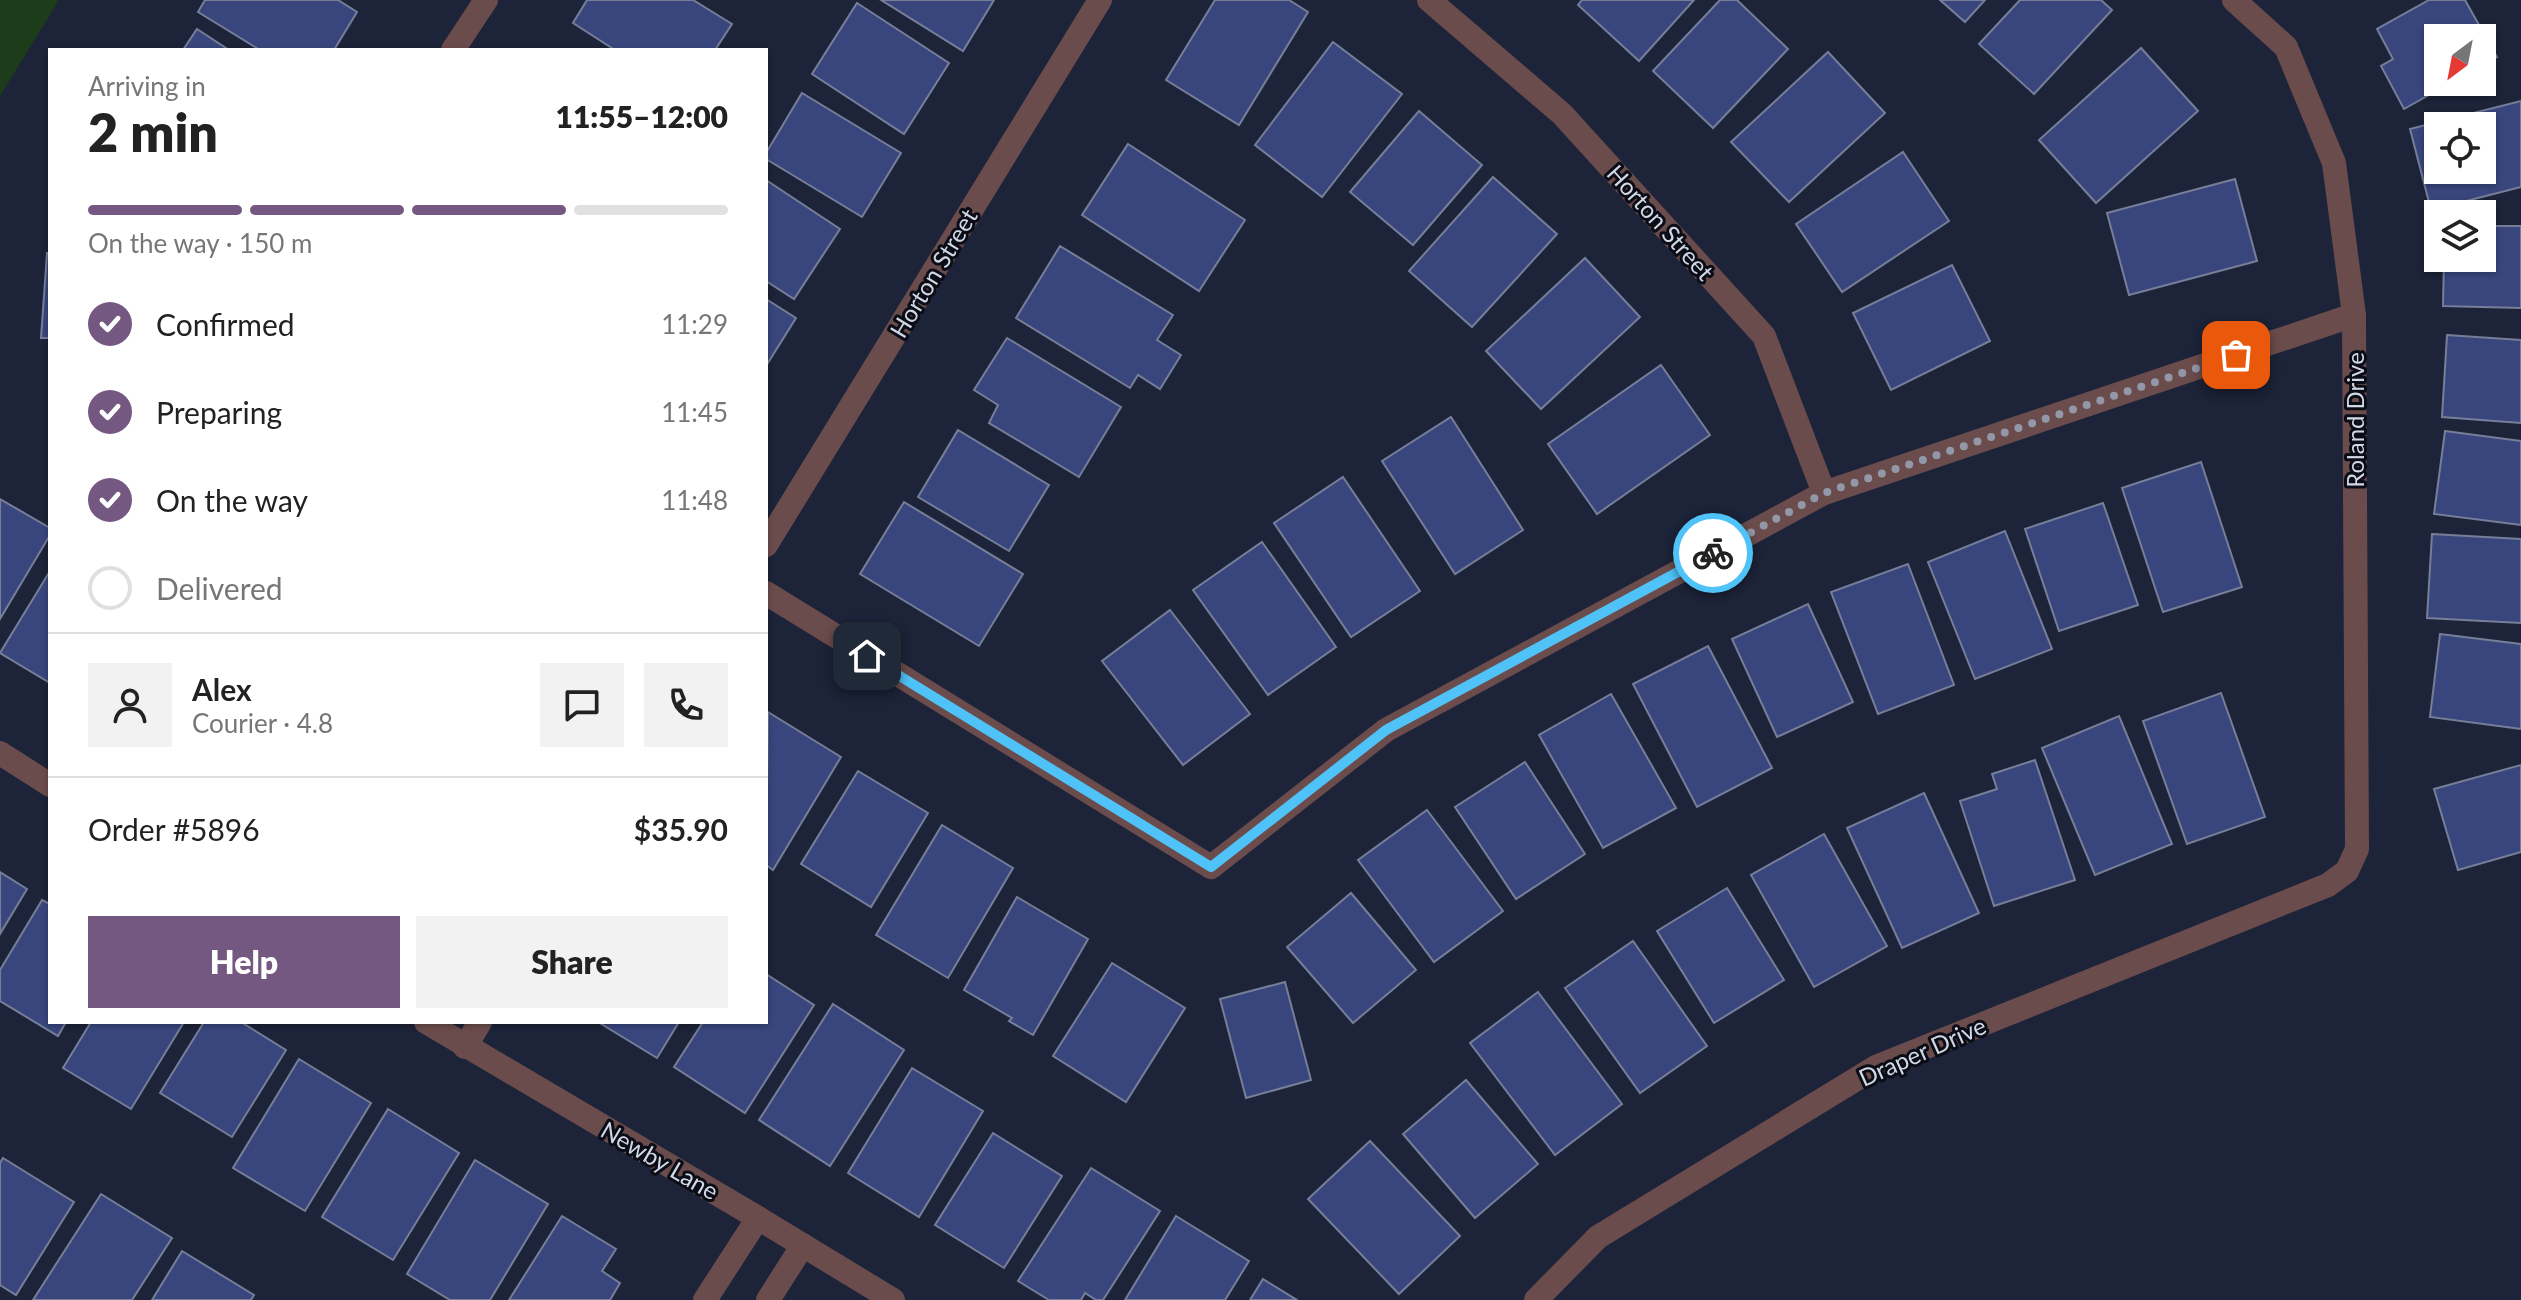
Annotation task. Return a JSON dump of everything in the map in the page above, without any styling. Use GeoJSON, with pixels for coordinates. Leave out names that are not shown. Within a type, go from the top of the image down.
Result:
{"type":"FeatureCollection","features":[{"type":"Feature","properties":{"kind":"street"},"geometry":{"type":"LineString","coordinates":[[454,48],[486,0]]}},
{"type":"Feature","properties":{"kind":"street","name":"Horton Street"},"geometry":{"type":"LineString","coordinates":[[768,542],[1100,0]]}},
{"type":"Feature","properties":{"kind":"street","name":"Horton Street"},"geometry":{"type":"LineString","coordinates":[[1429,0],[1562,114],[1764,336],[1824,493]]}},
{"type":"Feature","properties":{"kind":"street","name":"Roland Drive"},"geometry":{"type":"LineString","coordinates":[[2234,0],[2286,47],[2334,163],[2354,315],[2357,849],[2347,871]]}},
{"type":"Feature","properties":{"kind":"street"},"geometry":{"type":"LineString","coordinates":[[768,594],[1211,867],[1386,730],[1824,493],[2354,315]]}},
{"type":"Feature","properties":{"kind":"street"},"geometry":{"type":"LineString","coordinates":[[0,753],[48,784]]}},
{"type":"Feature","properties":{"kind":"street","name":"Draper Drive"},"geometry":{"type":"LineString","coordinates":[[1536,1300],[1598,1237],[1876,1067],[2328,885],[2347,871]]}},
{"type":"Feature","properties":{"kind":"street","name":"Newby Lane"},"geometry":{"type":"LineString","coordinates":[[429,1024],[893,1300]]}},
{"type":"Feature","properties":{"kind":"street"},"geometry":{"type":"LineString","coordinates":[[465,1047],[479,1024]]}},
{"type":"Feature","properties":{"kind":"street"},"geometry":{"type":"LineString","coordinates":[[705,1300],[758,1218]]}},
{"type":"Feature","properties":{"kind":"street"},"geometry":{"type":"LineString","coordinates":[[768,1300],[803,1245]]}},
{"type":"Feature","properties":{"kind":"green space"},"geometry":{"type":"Polygon","coordinates":[[[0,0],[59,0],[0,96],[0,0]]]}},
{"type":"Feature","properties":{"kind":"building"},"geometry":{"type":"Polygon","coordinates":[[[205,0],[338,0],[357,12],[335,48],[257,48],[198,12],[205,0]]]}},
{"type":"Feature","properties":{"kind":"building"},"geometry":{"type":"Polygon","coordinates":[[[587,0],[693,0],[732,24],[716,48],[612,48],[573,23],[587,0]]]}},
{"type":"Feature","properties":{"kind":"building"},"geometry":{"type":"Polygon","coordinates":[[[881,0],[994,0],[963,51],[881,0]]]}},
{"type":"Feature","properties":{"kind":"building"},"geometry":{"type":"Polygon","coordinates":[[[1215,0],[1289,0],[1308,12],[1239,125],[1166,80],[1215,0]]]}},
{"type":"Feature","properties":{"kind":"building"},"geometry":{"type":"Polygon","coordinates":[[[1582,0],[1694,0],[1639,61],[1578,5],[1582,0]]]}},
{"type":"Feature","properties":{"kind":"building"},"geometry":{"type":"Polygon","coordinates":[[[1720,0],[1737,0],[1788,49],[1713,128],[1653,71],[1720,0]]]}},
{"type":"Feature","properties":{"kind":"building"},"geometry":{"type":"Polygon","coordinates":[[[1940,0],[1985,0],[1965,22],[1940,0]]]}},
{"type":"Feature","properties":{"kind":"building"},"geometry":{"type":"Polygon","coordinates":[[[2020,0],[2101,0],[2112,10],[2034,94],[1979,44],[2020,0]]]}},
{"type":"Feature","properties":{"kind":"building"},"geometry":{"type":"Polygon","coordinates":[[[2429,0],[2465,0],[2478,24],[2424,24],[2424,96],[2427,96],[2404,109],[2381,66],[2393,59],[2377,29],[2429,0]]]}},
{"type":"Feature","properties":{"kind":"building"},"geometry":{"type":"Polygon","coordinates":[[[857,3],[949,63],[904,134],[812,74],[857,3]]]}},
{"type":"Feature","properties":{"kind":"building"},"geometry":{"type":"Polygon","coordinates":[[[197,29],[226,48],[184,48],[197,29]]]}},
{"type":"Feature","properties":{"kind":"building"},"geometry":{"type":"Polygon","coordinates":[[[1333,42],[1402,94],[1322,197],[1255,145],[1333,42]]]}},
{"type":"Feature","properties":{"kind":"building"},"geometry":{"type":"Polygon","coordinates":[[[2141,48],[2198,111],[2096,203],[2039,140],[2141,48]]]}},
{"type":"Feature","properties":{"kind":"building"},"geometry":{"type":"Polygon","coordinates":[[[1828,52],[1885,113],[1789,202],[1731,142],[1828,52]]]}},
{"type":"Feature","properties":{"kind":"building"},"geometry":{"type":"Polygon","coordinates":[[[802,93],[901,153],[862,217],[768,160],[768,150],[802,93]]]}},
{"type":"Feature","properties":{"kind":"building"},"geometry":{"type":"Polygon","coordinates":[[[2521,101],[2521,187],[2470,200],[2428,200],[2424,184],[2496,184],[2496,112],[2477,112],[2521,101]]]}},
{"type":"Feature","properties":{"kind":"building"},"geometry":{"type":"Polygon","coordinates":[[[1419,111],[1482,165],[1413,245],[1350,192],[1419,111]]]}},
{"type":"Feature","properties":{"kind":"building"},"geometry":{"type":"Polygon","coordinates":[[[2424,125],[2424,183],[2410,129],[2424,125]]]}},
{"type":"Feature","properties":{"kind":"building"},"geometry":{"type":"Polygon","coordinates":[[[1128,144],[1245,220],[1199,291],[1082,215],[1128,144]]]}},
{"type":"Feature","properties":{"kind":"building"},"geometry":{"type":"Polygon","coordinates":[[[1903,152],[1949,221],[1842,292],[1796,224],[1903,152]]]}},
{"type":"Feature","properties":{"kind":"building"},"geometry":{"type":"Polygon","coordinates":[[[1493,177],[1557,234],[1472,327],[1409,271],[1493,177]]]}},
{"type":"Feature","properties":{"kind":"building"},"geometry":{"type":"Polygon","coordinates":[[[2235,179],[2257,261],[2129,295],[2107,213],[2235,179]]]}},
{"type":"Feature","properties":{"kind":"building"},"geometry":{"type":"Polygon","coordinates":[[[768,181],[840,229],[794,299],[768,282],[768,181]]]}},
{"type":"Feature","properties":{"kind":"building"},"geometry":{"type":"Polygon","coordinates":[[[2496,226],[2521,226],[2521,308],[2443,306],[2444,272],[2496,272],[2496,226]]]}},
{"type":"Feature","properties":{"kind":"building"},"geometry":{"type":"Polygon","coordinates":[[[1060,246],[1173,315],[1157,340],[1181,355],[1160,389],[1138,375],[1130,388],[1016,318],[1060,246]]]}},
{"type":"Feature","properties":{"kind":"building"},"geometry":{"type":"Polygon","coordinates":[[[47,253],[48,253],[48,338],[41,338],[47,253]]]}},
{"type":"Feature","properties":{"kind":"building"},"geometry":{"type":"Polygon","coordinates":[[[1585,258],[1640,317],[1541,409],[1486,351],[1585,258]]]}},
{"type":"Feature","properties":{"kind":"building"},"geometry":{"type":"Polygon","coordinates":[[[1952,265],[1990,341],[1891,390],[1853,313],[1952,265]]]}},
{"type":"Feature","properties":{"kind":"building"},"geometry":{"type":"Polygon","coordinates":[[[768,300],[796,318],[768,363],[768,300]]]}},
{"type":"Feature","properties":{"kind":"building"},"geometry":{"type":"Polygon","coordinates":[[[2447,335],[2521,340],[2521,423],[2442,417],[2447,335]]]}},
{"type":"Feature","properties":{"kind":"building"},"geometry":{"type":"Polygon","coordinates":[[[1007,338],[1121,407],[1079,477],[989,423],[998,405],[974,390],[1007,338]]]}},
{"type":"Feature","properties":{"kind":"building"},"geometry":{"type":"Polygon","coordinates":[[[1661,365],[1710,435],[1597,514],[1548,444],[1661,365]]]}},
{"type":"Feature","properties":{"kind":"building"},"geometry":{"type":"Polygon","coordinates":[[[1451,417],[1523,530],[1455,574],[1382,461],[1451,417]]]}},
{"type":"Feature","properties":{"kind":"building"},"geometry":{"type":"Polygon","coordinates":[[[958,430],[1049,485],[1009,551],[918,497],[958,430]]]}},
{"type":"Feature","properties":{"kind":"building"},"geometry":{"type":"Polygon","coordinates":[[[2445,431],[2521,441],[2521,525],[2434,514],[2445,431]]]}},
{"type":"Feature","properties":{"kind":"building"},"geometry":{"type":"Polygon","coordinates":[[[2201,462],[2242,587],[2163,612],[2122,488],[2201,462]]]}},
{"type":"Feature","properties":{"kind":"building"},"geometry":{"type":"Polygon","coordinates":[[[1343,477],[1420,591],[1351,637],[1274,523],[1343,477]]]}},
{"type":"Feature","properties":{"kind":"building"},"geometry":{"type":"Polygon","coordinates":[[[0,499],[48,527],[48,538],[0,619],[0,499]]]}},
{"type":"Feature","properties":{"kind":"building"},"geometry":{"type":"Polygon","coordinates":[[[904,502],[1023,574],[979,646],[860,574],[904,502]]]}},
{"type":"Feature","properties":{"kind":"building"},"geometry":{"type":"Polygon","coordinates":[[[2103,503],[2138,605],[2059,631],[2025,529],[2103,503]]]}},
{"type":"Feature","properties":{"kind":"building"},"geometry":{"type":"Polygon","coordinates":[[[2005,531],[2052,649],[1975,679],[1928,562],[2005,531]]]}},
{"type":"Feature","properties":{"kind":"building"},"geometry":{"type":"Polygon","coordinates":[[[2432,534],[2521,539],[2521,623],[2427,618],[2432,534]]]}},
{"type":"Feature","properties":{"kind":"building"},"geometry":{"type":"Polygon","coordinates":[[[1262,542],[1336,647],[1268,695],[1193,590],[1262,542]]]}},
{"type":"Feature","properties":{"kind":"building"},"geometry":{"type":"Polygon","coordinates":[[[1908,564],[1954,685],[1878,714],[1831,592],[1908,564]]]}},
{"type":"Feature","properties":{"kind":"building"},"geometry":{"type":"Polygon","coordinates":[[[48,574],[48,682],[0,653],[48,574]]]}},
{"type":"Feature","properties":{"kind":"building"},"geometry":{"type":"Polygon","coordinates":[[[1808,604],[1853,702],[1777,737],[1732,639],[1808,604]]]}},
{"type":"Feature","properties":{"kind":"building"},"geometry":{"type":"Polygon","coordinates":[[[1170,610],[1250,714],[1183,765],[1102,661],[1170,610]]]}},
{"type":"Feature","properties":{"kind":"building"},"geometry":{"type":"Polygon","coordinates":[[[2440,634],[2521,644],[2521,729],[2430,717],[2440,634]]]}},
{"type":"Feature","properties":{"kind":"building"},"geometry":{"type":"Polygon","coordinates":[[[1708,646],[1772,768],[1697,807],[1633,684],[1708,646]]]}},
{"type":"Feature","properties":{"kind":"building"},"geometry":{"type":"Polygon","coordinates":[[[2221,693],[2265,817],[2187,844],[2143,721],[2221,693]]]}},
{"type":"Feature","properties":{"kind":"building"},"geometry":{"type":"Polygon","coordinates":[[[1611,694],[1676,808],[1603,848],[1539,735],[1611,694]]]}},
{"type":"Feature","properties":{"kind":"building"},"geometry":{"type":"Polygon","coordinates":[[[768,712],[841,757],[773,870],[768,866],[768,712]]]}},
{"type":"Feature","properties":{"kind":"building"},"geometry":{"type":"Polygon","coordinates":[[[2119,716],[2172,844],[2095,875],[2042,748],[2119,716]]]}},
{"type":"Feature","properties":{"kind":"building"},"geometry":{"type":"Polygon","coordinates":[[[2035,760],[2075,880],[1994,906],[1960,801],[1997,789],[1992,774],[2035,760]]]}},
{"type":"Feature","properties":{"kind":"building"},"geometry":{"type":"Polygon","coordinates":[[[1525,762],[1585,854],[1516,899],[1455,807],[1525,762]]]}},
{"type":"Feature","properties":{"kind":"building"},"geometry":{"type":"Polygon","coordinates":[[[2521,765],[2521,852],[2458,870],[2434,789],[2521,765]]]}},
{"type":"Feature","properties":{"kind":"building"},"geometry":{"type":"Polygon","coordinates":[[[858,771],[928,813],[871,907],[801,864],[858,771]]]}},
{"type":"Feature","properties":{"kind":"building"},"geometry":{"type":"Polygon","coordinates":[[[1924,793],[1979,913],[1902,948],[1847,828],[1924,793]]]}},
{"type":"Feature","properties":{"kind":"building"},"geometry":{"type":"Polygon","coordinates":[[[1427,810],[1503,911],[1434,962],[1358,860],[1427,810]]]}},
{"type":"Feature","properties":{"kind":"building"},"geometry":{"type":"Polygon","coordinates":[[[942,825],[1013,868],[948,978],[876,935],[942,825]]]}},
{"type":"Feature","properties":{"kind":"building"},"geometry":{"type":"Polygon","coordinates":[[[1824,834],[1887,946],[1814,987],[1751,875],[1824,834]]]}},
{"type":"Feature","properties":{"kind":"building"},"geometry":{"type":"Polygon","coordinates":[[[0,872],[27,889],[0,934],[0,872]]]}},
{"type":"Feature","properties":{"kind":"building"},"geometry":{"type":"Polygon","coordinates":[[[1727,888],[1784,980],[1714,1023],[1657,931],[1727,888]]]}},
{"type":"Feature","properties":{"kind":"building"},"geometry":{"type":"Polygon","coordinates":[[[1351,893],[1416,970],[1353,1023],[1287,947],[1351,893]]]}},
{"type":"Feature","properties":{"kind":"building"},"geometry":{"type":"Polygon","coordinates":[[[1017,897],[1088,939],[1033,1035],[1009,1021],[1012,1018],[964,990],[1017,897]]]}},
{"type":"Feature","properties":{"kind":"building"},"geometry":{"type":"Polygon","coordinates":[[[42,900],[48,903],[48,1024],[65,1024],[58,1036],[0,1001],[0,970],[42,900]]]}},
{"type":"Feature","properties":{"kind":"building"},"geometry":{"type":"Polygon","coordinates":[[[1633,941],[1707,1046],[1640,1093],[1565,988],[1633,941]]]}},
{"type":"Feature","properties":{"kind":"building"},"geometry":{"type":"Polygon","coordinates":[[[1112,963],[1185,1008],[1126,1102],[1053,1056],[1112,963]]]}},
{"type":"Feature","properties":{"kind":"building"},"geometry":{"type":"Polygon","coordinates":[[[768,975],[814,1005],[745,1113],[674,1067],[702,1024],[768,1024],[768,975]]]}},
{"type":"Feature","properties":{"kind":"building"},"geometry":{"type":"Polygon","coordinates":[[[1285,982],[1311,1080],[1246,1098],[1220,999],[1285,982]]]}},
{"type":"Feature","properties":{"kind":"building"},"geometry":{"type":"Polygon","coordinates":[[[1538,992],[1622,1104],[1555,1155],[1470,1043],[1538,992]]]}},
{"type":"Feature","properties":{"kind":"building"},"geometry":{"type":"Polygon","coordinates":[[[833,1004],[904,1050],[830,1166],[759,1120],[833,1004]]]}},
{"type":"Feature","properties":{"kind":"building"},"geometry":{"type":"Polygon","coordinates":[[[90,1024],[183,1024],[131,1109],[63,1068],[90,1024]]]}},
{"type":"Feature","properties":{"kind":"building"},"geometry":{"type":"Polygon","coordinates":[[[203,1024],[244,1024],[286,1050],[232,1137],[160,1093],[203,1024]]]}},
{"type":"Feature","properties":{"kind":"building"},"geometry":{"type":"Polygon","coordinates":[[[601,1024],[678,1024],[657,1058],[601,1024]]]}},
{"type":"Feature","properties":{"kind":"building"},"geometry":{"type":"Polygon","coordinates":[[[299,1059],[371,1103],[305,1211],[233,1168],[299,1059]]]}},
{"type":"Feature","properties":{"kind":"building"},"geometry":{"type":"Polygon","coordinates":[[[912,1068],[983,1111],[919,1217],[848,1173],[912,1068]]]}},
{"type":"Feature","properties":{"kind":"building"},"geometry":{"type":"Polygon","coordinates":[[[1466,1080],[1538,1164],[1475,1218],[1403,1134],[1466,1080]]]}},
{"type":"Feature","properties":{"kind":"building"},"geometry":{"type":"Polygon","coordinates":[[[388,1109],[459,1153],[393,1260],[322,1217],[388,1109]]]}},
{"type":"Feature","properties":{"kind":"building"},"geometry":{"type":"Polygon","coordinates":[[[993,1133],[1062,1176],[1004,1268],[935,1225],[993,1133]]]}},
{"type":"Feature","properties":{"kind":"building"},"geometry":{"type":"Polygon","coordinates":[[[1370,1141],[1460,1236],[1399,1294],[1308,1199],[1370,1141]]]}},
{"type":"Feature","properties":{"kind":"building"},"geometry":{"type":"Polygon","coordinates":[[[3,1158],[74,1202],[16,1295],[0,1285],[0,1163],[3,1158]]]}},
{"type":"Feature","properties":{"kind":"building"},"geometry":{"type":"Polygon","coordinates":[[[475,1160],[548,1204],[490,1300],[450,1300],[407,1274],[475,1160]]]}},
{"type":"Feature","properties":{"kind":"building"},"geometry":{"type":"Polygon","coordinates":[[[1091,1168],[1160,1211],[1103,1300],[1096,1300],[1085,1293],[1081,1300],[1049,1300],[1018,1281],[1091,1168]]]}},
{"type":"Feature","properties":{"kind":"building"},"geometry":{"type":"Polygon","coordinates":[[[101,1194],[172,1238],[132,1300],[33,1300],[101,1194]]]}},
{"type":"Feature","properties":{"kind":"building"},"geometry":{"type":"Polygon","coordinates":[[[562,1216],[616,1249],[602,1271],[620,1283],[610,1300],[509,1300],[562,1216]]]}},
{"type":"Feature","properties":{"kind":"building"},"geometry":{"type":"Polygon","coordinates":[[[1176,1216],[1249,1261],[1225,1300],[1125,1300],[1176,1216]]]}},
{"type":"Feature","properties":{"kind":"building"},"geometry":{"type":"Polygon","coordinates":[[[182,1251],[254,1295],[251,1300],[152,1300],[182,1251]]]}},
{"type":"Feature","properties":{"kind":"building"},"geometry":{"type":"Polygon","coordinates":[[[1263,1279],[1297,1300],[1250,1300],[1263,1279]]]}},
{"type":"Feature","properties":{"kind":"way so far"},"geometry":{"type":"LineString","coordinates":[[1713,553],[1824,493],[2236,355]]}},
{"type":"Feature","properties":{"kind":"route"},"geometry":{"type":"LineString","coordinates":[[867,656],[1211,867],[1386,730],[1713,553]]}}]}
